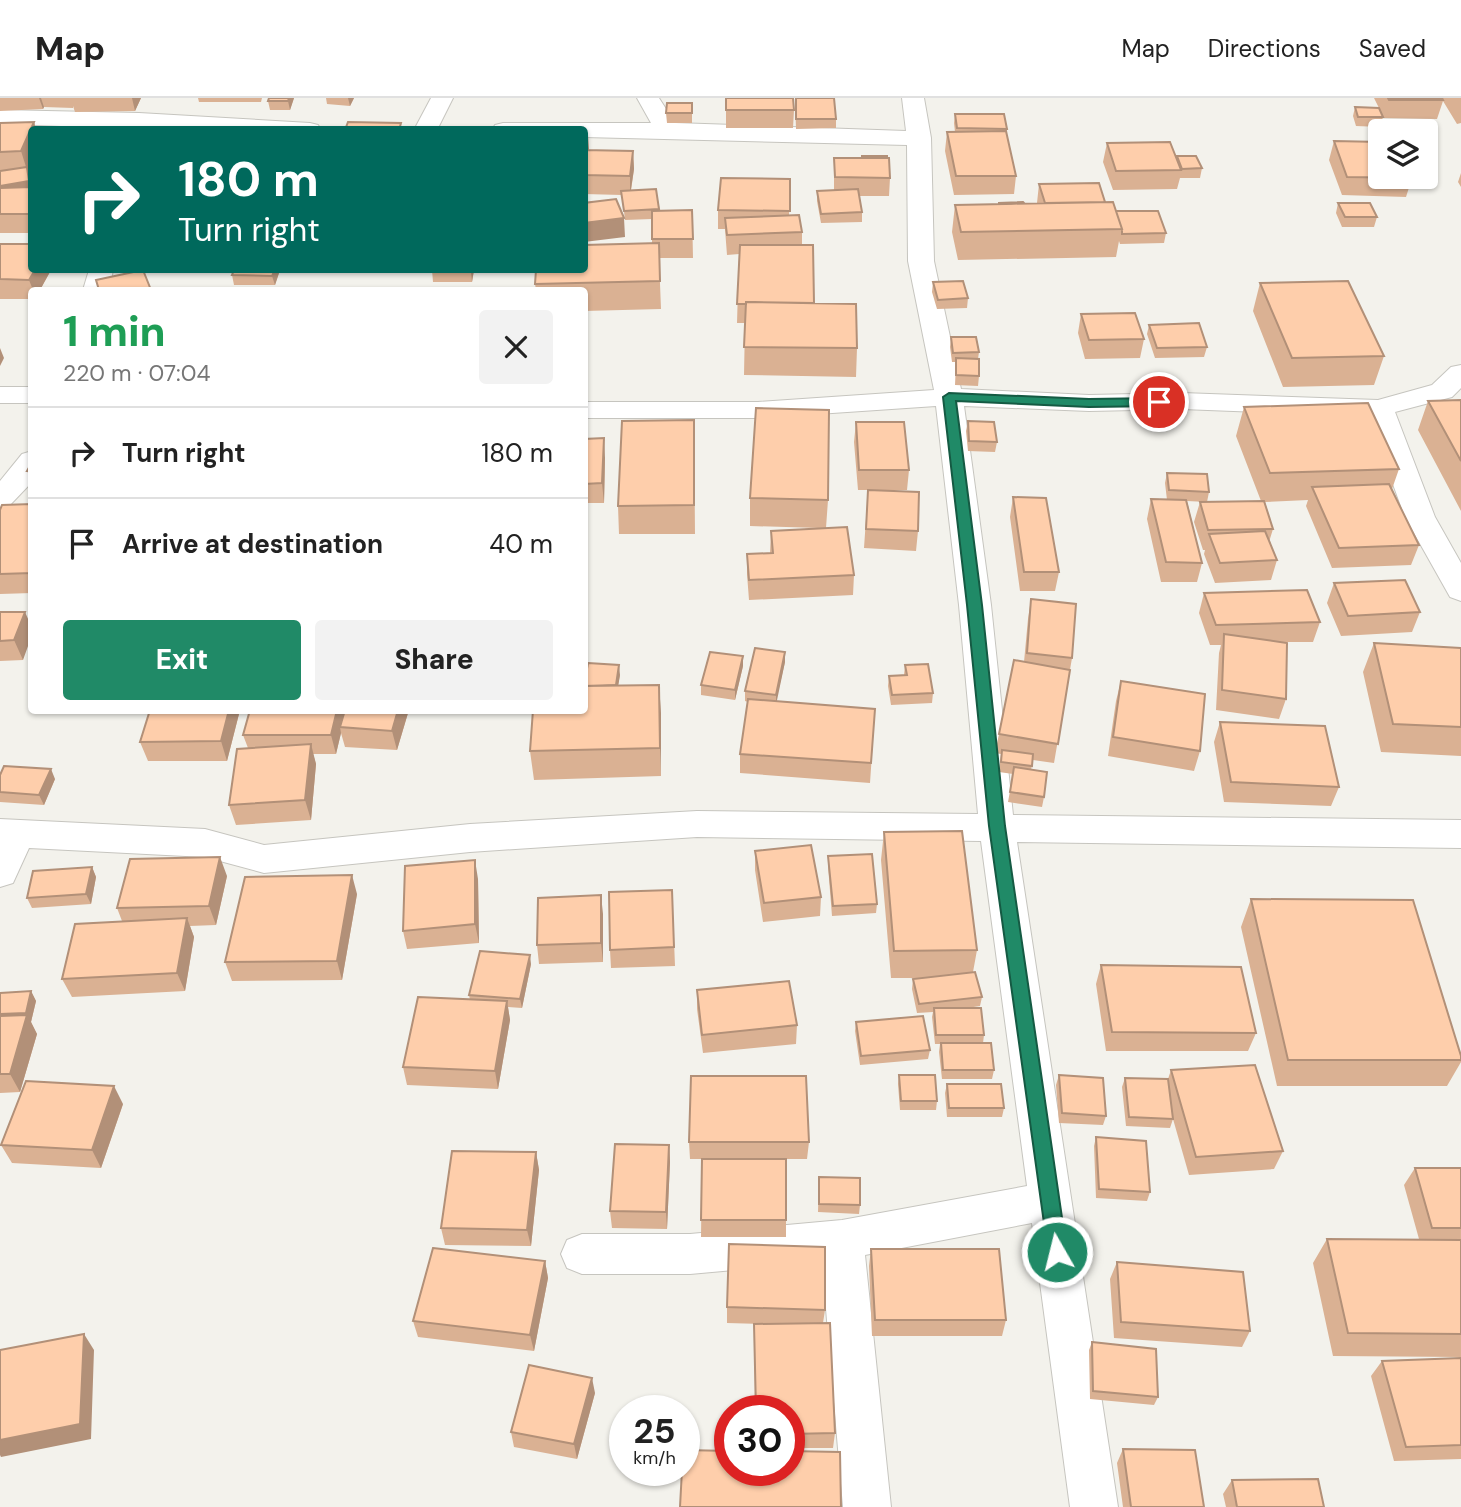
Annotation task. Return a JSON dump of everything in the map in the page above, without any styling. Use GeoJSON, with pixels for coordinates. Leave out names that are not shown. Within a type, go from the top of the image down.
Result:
{"type":"FeatureCollection","features":[{"type":"Feature","properties":{"kind":"street"},"geometry":{"type":"LineString","coordinates":[[427,126],[442,98]]}},
{"type":"Feature","properties":{"kind":"street"},"geometry":{"type":"LineString","coordinates":[[648,98],[667,130]]}},
{"type":"Feature","properties":{"kind":"street"},"geometry":{"type":"LineString","coordinates":[[913,98],[919,138],[921,261],[949,397],[975,605],[997,826],[1094,1507]]}},
{"type":"Feature","properties":{"kind":"street"},"geometry":{"type":"LineString","coordinates":[[0,117],[172,126]]}},
{"type":"Feature","properties":{"kind":"street"},"geometry":{"type":"LineString","coordinates":[[588,130],[919,138]]}},
{"type":"Feature","properties":{"kind":"street"},"geometry":{"type":"LineString","coordinates":[[588,411],[758,410],[949,397],[1089,403],[1182,401],[1379,408],[1442,391],[1461,373]]}},
{"type":"Feature","properties":{"kind":"street"},"geometry":{"type":"LineString","coordinates":[[0,395],[28,395]]}},
{"type":"Feature","properties":{"kind":"street"},"geometry":{"type":"LineString","coordinates":[[1379,408],[1420,517],[1461,590]]}},
{"type":"Feature","properties":{"kind":"street"},"geometry":{"type":"LineString","coordinates":[[0,498],[28,466]]}},
{"type":"Feature","properties":{"kind":"street"},"geometry":{"type":"LineString","coordinates":[[0,873],[9,835],[205,843],[264,859],[470,838],[698,824],[1461,834]]}},
{"type":"Feature","properties":{"kind":"street"},"geometry":{"type":"LineString","coordinates":[[582,1254],[690,1255],[842,1240],[1050,1200]]}},
{"type":"Feature","properties":{"kind":"street"},"geometry":{"type":"LineString","coordinates":[[842,1240],[867,1507]]}},
{"type":"Feature","properties":{"kind":"building"},"geometry":{"type":"Polygon","coordinates":[[[269,98],[289,98],[288,101],[268,101],[269,98]]]}},
{"type":"Feature","properties":{"kind":"building"},"geometry":{"type":"Polygon","coordinates":[[[726,98],[793,98],[794,110],[726,110],[726,98]]]}},
{"type":"Feature","properties":{"kind":"building"},"geometry":{"type":"Polygon","coordinates":[[[796,98],[834,98],[836,119],[796,119],[796,98]]]}},
{"type":"Feature","properties":{"kind":"building"},"geometry":{"type":"Polygon","coordinates":[[[1388,98],[1442,98],[1443,100],[1389,100],[1388,98]]]}},
{"type":"Feature","properties":{"kind":"building"},"geometry":{"type":"Polygon","coordinates":[[[667,103],[692,103],[692,113],[666,113],[667,103]]]}},
{"type":"Feature","properties":{"kind":"building"},"geometry":{"type":"Polygon","coordinates":[[[1355,107],[1379,108],[1383,117],[1358,117],[1355,107]]]}},
{"type":"Feature","properties":{"kind":"building"},"geometry":{"type":"Polygon","coordinates":[[[955,114],[1004,114],[1007,129],[957,128],[955,114]]]}},
{"type":"Feature","properties":{"kind":"building"},"geometry":{"type":"Polygon","coordinates":[[[34,122],[32,126],[28,126],[28,135],[21,151],[0,152],[0,123],[34,122]]]}},
{"type":"Feature","properties":{"kind":"building"},"geometry":{"type":"Polygon","coordinates":[[[348,122],[401,123],[400,126],[346,126],[348,122]]]}},
{"type":"Feature","properties":{"kind":"building"},"geometry":{"type":"Polygon","coordinates":[[[1006,131],[1016,176],[956,176],[947,132],[1006,131]]]}},
{"type":"Feature","properties":{"kind":"building"},"geometry":{"type":"Polygon","coordinates":[[[1334,141],[1368,142],[1368,177],[1347,177],[1334,141]]]}},
{"type":"Feature","properties":{"kind":"building"},"geometry":{"type":"Polygon","coordinates":[[[1170,142],[1181,170],[1116,171],[1107,143],[1170,142]]]}},
{"type":"Feature","properties":{"kind":"building"},"geometry":{"type":"Polygon","coordinates":[[[588,150],[633,151],[630,176],[588,175],[588,150]]]}},
{"type":"Feature","properties":{"kind":"building"},"geometry":{"type":"Polygon","coordinates":[[[887,156],[887,158],[862,158],[887,156]]]}},
{"type":"Feature","properties":{"kind":"building"},"geometry":{"type":"Polygon","coordinates":[[[1177,156],[1196,156],[1202,168],[1182,169],[1177,156]]]}},
{"type":"Feature","properties":{"kind":"building"},"geometry":{"type":"Polygon","coordinates":[[[834,158],[889,158],[890,178],[835,177],[834,158]]]}},
{"type":"Feature","properties":{"kind":"building"},"geometry":{"type":"Polygon","coordinates":[[[27,167],[28,181],[0,186],[0,171],[27,167]]]}},
{"type":"Feature","properties":{"kind":"building"},"geometry":{"type":"Polygon","coordinates":[[[721,178],[790,179],[790,211],[718,210],[721,178]]]}},
{"type":"Feature","properties":{"kind":"building"},"geometry":{"type":"Polygon","coordinates":[[[1099,183],[1105,202],[1045,203],[1039,184],[1099,183]]]}},
{"type":"Feature","properties":{"kind":"building"},"geometry":{"type":"Polygon","coordinates":[[[28,187],[28,214],[0,214],[0,188],[28,187]]]}},
{"type":"Feature","properties":{"kind":"building"},"geometry":{"type":"Polygon","coordinates":[[[656,189],[659,209],[624,211],[621,191],[656,189]]]}},
{"type":"Feature","properties":{"kind":"building"},"geometry":{"type":"Polygon","coordinates":[[[858,189],[862,212],[821,214],[817,191],[858,189]]]}},
{"type":"Feature","properties":{"kind":"building"},"geometry":{"type":"Polygon","coordinates":[[[616,199],[624,218],[588,222],[588,202],[616,199]]]}},
{"type":"Feature","properties":{"kind":"building"},"geometry":{"type":"Polygon","coordinates":[[[1113,202],[1122,229],[961,232],[955,205],[1113,202]]]}},
{"type":"Feature","properties":{"kind":"building"},"geometry":{"type":"Polygon","coordinates":[[[1338,203],[1370,203],[1377,217],[1345,217],[1338,203]]]}},
{"type":"Feature","properties":{"kind":"building"},"geometry":{"type":"Polygon","coordinates":[[[692,210],[693,239],[652,239],[652,211],[692,210]]]}},
{"type":"Feature","properties":{"kind":"building"},"geometry":{"type":"Polygon","coordinates":[[[1116,211],[1158,211],[1166,233],[1122,234],[1116,211]]]}},
{"type":"Feature","properties":{"kind":"building"},"geometry":{"type":"Polygon","coordinates":[[[799,215],[802,232],[727,235],[725,218],[799,215]]]}},
{"type":"Feature","properties":{"kind":"building"},"geometry":{"type":"Polygon","coordinates":[[[659,243],[660,281],[535,284],[536,273],[588,273],[588,245],[659,243]]]}},
{"type":"Feature","properties":{"kind":"building"},"geometry":{"type":"Polygon","coordinates":[[[0,244],[28,244],[28,273],[33,273],[29,280],[0,279],[0,244]]]}},
{"type":"Feature","properties":{"kind":"building"},"geometry":{"type":"Polygon","coordinates":[[[740,245],[813,245],[814,303],[737,304],[740,245]]]}},
{"type":"Feature","properties":{"kind":"building"},"geometry":{"type":"Polygon","coordinates":[[[129,273],[144,273],[150,287],[98,287],[96,280],[129,273]]]}},
{"type":"Feature","properties":{"kind":"building"},"geometry":{"type":"Polygon","coordinates":[[[233,273],[274,273],[272,276],[232,275],[233,273]]]}},
{"type":"Feature","properties":{"kind":"building"},"geometry":{"type":"Polygon","coordinates":[[[963,281],[968,298],[938,300],[933,282],[963,281]]]}},
{"type":"Feature","properties":{"kind":"building"},"geometry":{"type":"Polygon","coordinates":[[[1348,281],[1384,356],[1292,358],[1260,283],[1348,281]]]}},
{"type":"Feature","properties":{"kind":"building"},"geometry":{"type":"Polygon","coordinates":[[[746,302],[856,304],[857,348],[744,347],[746,302]]]}},
{"type":"Feature","properties":{"kind":"building"},"geometry":{"type":"Polygon","coordinates":[[[1135,313],[1144,339],[1089,340],[1081,314],[1135,313]]]}},
{"type":"Feature","properties":{"kind":"building"},"geometry":{"type":"Polygon","coordinates":[[[1199,323],[1207,347],[1157,348],[1149,325],[1199,323]]]}},
{"type":"Feature","properties":{"kind":"building"},"geometry":{"type":"Polygon","coordinates":[[[951,337],[976,337],[979,352],[953,353],[951,337]]]}},
{"type":"Feature","properties":{"kind":"building"},"geometry":{"type":"Polygon","coordinates":[[[956,358],[979,359],[979,376],[956,375],[956,358]]]}},
{"type":"Feature","properties":{"kind":"building"},"geometry":{"type":"Polygon","coordinates":[[[1461,400],[1461,461],[1428,401],[1461,400]]]}},
{"type":"Feature","properties":{"kind":"building"},"geometry":{"type":"Polygon","coordinates":[[[1368,403],[1399,469],[1270,473],[1244,407],[1368,403]]]}},
{"type":"Feature","properties":{"kind":"building"},"geometry":{"type":"Polygon","coordinates":[[[756,408],[829,410],[828,500],[750,498],[756,408]]]}},
{"type":"Feature","properties":{"kind":"building"},"geometry":{"type":"Polygon","coordinates":[[[694,420],[694,505],[618,506],[622,421],[694,420]]]}},
{"type":"Feature","properties":{"kind":"building"},"geometry":{"type":"Polygon","coordinates":[[[968,421],[994,422],[997,442],[969,441],[968,421]]]}},
{"type":"Feature","properties":{"kind":"building"},"geometry":{"type":"Polygon","coordinates":[[[856,422],[904,422],[909,470],[859,470],[856,422]]]}},
{"type":"Feature","properties":{"kind":"building"},"geometry":{"type":"Polygon","coordinates":[[[604,438],[602,483],[588,484],[588,439],[604,438]]]}},
{"type":"Feature","properties":{"kind":"building"},"geometry":{"type":"Polygon","coordinates":[[[1167,473],[1207,474],[1209,492],[1169,490],[1167,473]]]}},
{"type":"Feature","properties":{"kind":"building"},"geometry":{"type":"Polygon","coordinates":[[[1389,484],[1419,545],[1339,548],[1312,487],[1389,484]]]}},
{"type":"Feature","properties":{"kind":"building"},"geometry":{"type":"Polygon","coordinates":[[[868,490],[919,492],[918,531],[866,529],[868,490]]]}},
{"type":"Feature","properties":{"kind":"building"},"geometry":{"type":"Polygon","coordinates":[[[1013,497],[1046,498],[1059,572],[1024,572],[1013,497]]]}},
{"type":"Feature","properties":{"kind":"building"},"geometry":{"type":"Polygon","coordinates":[[[1151,499],[1186,500],[1202,563],[1166,562],[1151,499]]]}},
{"type":"Feature","properties":{"kind":"building"},"geometry":{"type":"Polygon","coordinates":[[[1264,501],[1273,529],[1208,530],[1200,502],[1264,501]]]}},
{"type":"Feature","properties":{"kind":"building"},"geometry":{"type":"Polygon","coordinates":[[[28,504],[28,573],[0,574],[2,505],[28,504]]]}},
{"type":"Feature","properties":{"kind":"building"},"geometry":{"type":"Polygon","coordinates":[[[847,527],[854,575],[749,580],[747,554],[773,553],[771,531],[847,527]]]}},
{"type":"Feature","properties":{"kind":"building"},"geometry":{"type":"Polygon","coordinates":[[[1265,531],[1277,560],[1220,563],[1209,534],[1265,531]]]}},
{"type":"Feature","properties":{"kind":"building"},"geometry":{"type":"Polygon","coordinates":[[[1405,580],[1420,612],[1348,616],[1334,583],[1405,580]]]}},
{"type":"Feature","properties":{"kind":"building"},"geometry":{"type":"Polygon","coordinates":[[[1307,590],[1320,622],[1216,625],[1204,593],[1307,590]]]}},
{"type":"Feature","properties":{"kind":"building"},"geometry":{"type":"Polygon","coordinates":[[[1031,599],[1076,604],[1072,658],[1027,653],[1031,599]]]}},
{"type":"Feature","properties":{"kind":"building"},"geometry":{"type":"Polygon","coordinates":[[[0,612],[25,612],[14,640],[0,641],[0,612]]]}},
{"type":"Feature","properties":{"kind":"building"},"geometry":{"type":"Polygon","coordinates":[[[1224,634],[1287,643],[1286,699],[1222,690],[1224,634]]]}},
{"type":"Feature","properties":{"kind":"building"},"geometry":{"type":"Polygon","coordinates":[[[1374,643],[1461,648],[1461,727],[1393,724],[1374,643]]]}},
{"type":"Feature","properties":{"kind":"building"},"geometry":{"type":"Polygon","coordinates":[[[755,648],[785,652],[776,695],[745,691],[755,648]]]}},
{"type":"Feature","properties":{"kind":"building"},"geometry":{"type":"Polygon","coordinates":[[[710,652],[743,656],[735,690],[701,685],[710,652]]]}},
{"type":"Feature","properties":{"kind":"building"},"geometry":{"type":"Polygon","coordinates":[[[1014,660],[1070,670],[1058,744],[999,734],[1014,660]]]}},
{"type":"Feature","properties":{"kind":"building"},"geometry":{"type":"Polygon","coordinates":[[[588,663],[619,665],[616,685],[588,686],[588,663]]]}},
{"type":"Feature","properties":{"kind":"building"},"geometry":{"type":"Polygon","coordinates":[[[928,664],[933,693],[892,695],[889,676],[907,675],[905,665],[928,664]]]}},
{"type":"Feature","properties":{"kind":"building"},"geometry":{"type":"Polygon","coordinates":[[[1121,681],[1205,694],[1200,751],[1113,737],[1121,681]]]}},
{"type":"Feature","properties":{"kind":"building"},"geometry":{"type":"Polygon","coordinates":[[[659,685],[660,748],[530,751],[533,714],[588,714],[588,686],[659,685]]]}},
{"type":"Feature","properties":{"kind":"building"},"geometry":{"type":"Polygon","coordinates":[[[748,699],[875,709],[871,763],[740,754],[748,699]]]}},
{"type":"Feature","properties":{"kind":"building"},"geometry":{"type":"Polygon","coordinates":[[[149,714],[228,714],[221,741],[140,742],[149,714]]]}},
{"type":"Feature","properties":{"kind":"building"},"geometry":{"type":"Polygon","coordinates":[[[249,714],[336,714],[331,735],[243,735],[249,714]]]}},
{"type":"Feature","properties":{"kind":"building"},"geometry":{"type":"Polygon","coordinates":[[[344,714],[397,714],[392,731],[340,727],[344,714]]]}},
{"type":"Feature","properties":{"kind":"building"},"geometry":{"type":"Polygon","coordinates":[[[1220,722],[1325,726],[1339,787],[1231,782],[1220,722]]]}},
{"type":"Feature","properties":{"kind":"building"},"geometry":{"type":"Polygon","coordinates":[[[311,744],[305,800],[229,805],[237,749],[311,744]]]}},
{"type":"Feature","properties":{"kind":"building"},"geometry":{"type":"Polygon","coordinates":[[[1002,750],[1033,754],[1032,766],[1001,762],[1002,750]]]}},
{"type":"Feature","properties":{"kind":"building"},"geometry":{"type":"Polygon","coordinates":[[[4,766],[51,769],[39,795],[0,792],[0,775],[4,766]]]}},
{"type":"Feature","properties":{"kind":"building"},"geometry":{"type":"Polygon","coordinates":[[[1014,767],[1047,772],[1044,797],[1010,792],[1014,767]]]}},
{"type":"Feature","properties":{"kind":"building"},"geometry":{"type":"Polygon","coordinates":[[[962,831],[977,950],[894,951],[884,832],[962,831]]]}},
{"type":"Feature","properties":{"kind":"building"},"geometry":{"type":"Polygon","coordinates":[[[811,845],[821,897],[764,903],[755,851],[811,845]]]}},
{"type":"Feature","properties":{"kind":"building"},"geometry":{"type":"Polygon","coordinates":[[[872,854],[877,904],[833,906],[828,856],[872,854]]]}},
{"type":"Feature","properties":{"kind":"building"},"geometry":{"type":"Polygon","coordinates":[[[220,857],[209,906],[117,908],[130,859],[220,857]]]}},
{"type":"Feature","properties":{"kind":"building"},"geometry":{"type":"Polygon","coordinates":[[[475,860],[475,924],[403,931],[405,866],[475,860]]]}},
{"type":"Feature","properties":{"kind":"building"},"geometry":{"type":"Polygon","coordinates":[[[92,867],[86,894],[27,898],[33,871],[92,867]]]}},
{"type":"Feature","properties":{"kind":"building"},"geometry":{"type":"Polygon","coordinates":[[[352,875],[337,961],[225,962],[245,877],[352,875]]]}},
{"type":"Feature","properties":{"kind":"building"},"geometry":{"type":"Polygon","coordinates":[[[672,890],[674,947],[610,950],[609,892],[672,890]]]}},
{"type":"Feature","properties":{"kind":"building"},"geometry":{"type":"Polygon","coordinates":[[[601,895],[601,943],[537,945],[538,898],[601,895]]]}},
{"type":"Feature","properties":{"kind":"building"},"geometry":{"type":"Polygon","coordinates":[[[1251,899],[1413,900],[1461,1060],[1288,1060],[1251,899]]]}},
{"type":"Feature","properties":{"kind":"building"},"geometry":{"type":"Polygon","coordinates":[[[187,918],[177,973],[62,979],[75,924],[187,918]]]}},
{"type":"Feature","properties":{"kind":"building"},"geometry":{"type":"Polygon","coordinates":[[[480,951],[530,955],[520,999],[469,995],[480,951]]]}},
{"type":"Feature","properties":{"kind":"building"},"geometry":{"type":"Polygon","coordinates":[[[1101,965],[1241,967],[1256,1033],[1112,1032],[1101,965]]]}},
{"type":"Feature","properties":{"kind":"building"},"geometry":{"type":"Polygon","coordinates":[[[975,972],[982,997],[919,1004],[913,979],[975,972]]]}},
{"type":"Feature","properties":{"kind":"building"},"geometry":{"type":"Polygon","coordinates":[[[789,981],[797,1025],[702,1035],[697,990],[789,981]]]}},
{"type":"Feature","properties":{"kind":"building"},"geometry":{"type":"Polygon","coordinates":[[[31,991],[26,1013],[0,1014],[0,993],[31,991]]]}},
{"type":"Feature","properties":{"kind":"building"},"geometry":{"type":"Polygon","coordinates":[[[418,997],[507,1001],[495,1071],[403,1067],[418,997]]]}},
{"type":"Feature","properties":{"kind":"building"},"geometry":{"type":"Polygon","coordinates":[[[934,1008],[981,1008],[984,1035],[936,1035],[934,1008]]]}},
{"type":"Feature","properties":{"kind":"building"},"geometry":{"type":"Polygon","coordinates":[[[27,1015],[10,1074],[0,1074],[0,1016],[27,1015]]]}},
{"type":"Feature","properties":{"kind":"building"},"geometry":{"type":"Polygon","coordinates":[[[923,1016],[930,1050],[861,1056],[856,1022],[923,1016]]]}},
{"type":"Feature","properties":{"kind":"building"},"geometry":{"type":"Polygon","coordinates":[[[941,1043],[991,1043],[994,1070],[943,1070],[941,1043]]]}},
{"type":"Feature","properties":{"kind":"building"},"geometry":{"type":"Polygon","coordinates":[[[1255,1065],[1283,1151],[1196,1157],[1171,1070],[1255,1065]]]}},
{"type":"Feature","properties":{"kind":"building"},"geometry":{"type":"Polygon","coordinates":[[[899,1075],[935,1075],[937,1101],[901,1101],[899,1075]]]}},
{"type":"Feature","properties":{"kind":"building"},"geometry":{"type":"Polygon","coordinates":[[[1059,1075],[1103,1078],[1106,1116],[1062,1113],[1059,1075]]]}},
{"type":"Feature","properties":{"kind":"building"},"geometry":{"type":"Polygon","coordinates":[[[691,1076],[806,1076],[809,1142],[689,1142],[691,1076]]]}},
{"type":"Feature","properties":{"kind":"building"},"geometry":{"type":"Polygon","coordinates":[[[1125,1078],[1168,1079],[1173,1119],[1129,1117],[1125,1078]]]}},
{"type":"Feature","properties":{"kind":"building"},"geometry":{"type":"Polygon","coordinates":[[[26,1081],[114,1086],[92,1150],[1,1145],[26,1081]]]}},
{"type":"Feature","properties":{"kind":"building"},"geometry":{"type":"Polygon","coordinates":[[[947,1084],[1001,1084],[1004,1108],[949,1108],[947,1084]]]}},
{"type":"Feature","properties":{"kind":"building"},"geometry":{"type":"Polygon","coordinates":[[[1096,1137],[1146,1141],[1150,1192],[1099,1189],[1096,1137]]]}},
{"type":"Feature","properties":{"kind":"building"},"geometry":{"type":"Polygon","coordinates":[[[615,1144],[669,1145],[666,1212],[610,1211],[615,1144]]]}},
{"type":"Feature","properties":{"kind":"building"},"geometry":{"type":"Polygon","coordinates":[[[452,1151],[536,1152],[527,1230],[441,1228],[452,1151]]]}},
{"type":"Feature","properties":{"kind":"building"},"geometry":{"type":"Polygon","coordinates":[[[702,1159],[786,1159],[786,1220],[701,1220],[702,1159]]]}},
{"type":"Feature","properties":{"kind":"building"},"geometry":{"type":"Polygon","coordinates":[[[1415,1168],[1461,1168],[1461,1228],[1432,1228],[1415,1168]]]}},
{"type":"Feature","properties":{"kind":"building"},"geometry":{"type":"Polygon","coordinates":[[[819,1177],[860,1178],[860,1205],[819,1204],[819,1177]]]}},
{"type":"Feature","properties":{"kind":"building"},"geometry":{"type":"Polygon","coordinates":[[[1327,1239],[1461,1240],[1461,1334],[1348,1333],[1327,1239]]]}},
{"type":"Feature","properties":{"kind":"building"},"geometry":{"type":"Polygon","coordinates":[[[729,1244],[825,1247],[825,1310],[727,1307],[729,1244]]]}},
{"type":"Feature","properties":{"kind":"building"},"geometry":{"type":"Polygon","coordinates":[[[433,1248],[545,1261],[530,1335],[413,1321],[433,1248]]]}},
{"type":"Feature","properties":{"kind":"building"},"geometry":{"type":"Polygon","coordinates":[[[871,1249],[999,1249],[1006,1320],[875,1320],[871,1249]]]}},
{"type":"Feature","properties":{"kind":"building"},"geometry":{"type":"Polygon","coordinates":[[[1117,1262],[1243,1272],[1250,1331],[1121,1322],[1117,1262]]]}},
{"type":"Feature","properties":{"kind":"building"},"geometry":{"type":"Polygon","coordinates":[[[830,1323],[835,1433],[805,1434],[805,1395],[756,1395],[754,1324],[830,1323]]]}},
{"type":"Feature","properties":{"kind":"building"},"geometry":{"type":"Polygon","coordinates":[[[84,1334],[80,1424],[0,1440],[0,1350],[84,1334]]]}},
{"type":"Feature","properties":{"kind":"building"},"geometry":{"type":"Polygon","coordinates":[[[1092,1342],[1156,1349],[1158,1397],[1093,1391],[1092,1342]]]}},
{"type":"Feature","properties":{"kind":"building"},"geometry":{"type":"Polygon","coordinates":[[[1461,1358],[1461,1445],[1406,1447],[1382,1361],[1461,1358]]]}},
{"type":"Feature","properties":{"kind":"building"},"geometry":{"type":"Polygon","coordinates":[[[529,1365],[592,1378],[574,1444],[511,1432],[529,1365]]]}},
{"type":"Feature","properties":{"kind":"building"},"geometry":{"type":"Polygon","coordinates":[[[1123,1449],[1195,1450],[1204,1507],[1131,1507],[1123,1449]]]}},
{"type":"Feature","properties":{"kind":"building"},"geometry":{"type":"Polygon","coordinates":[[[700,1450],[714,1451],[714,1486],[805,1486],[805,1451],[840,1452],[841,1507],[680,1507],[681,1486],[700,1486],[700,1450]]]}},
{"type":"Feature","properties":{"kind":"building"},"geometry":{"type":"Polygon","coordinates":[[[1318,1479],[1324,1507],[1237,1507],[1232,1480],[1318,1479]]]}},
{"type":"Feature","properties":{"kind":"route"},"geometry":{"type":"LineString","coordinates":[[1057,1252],[997,826],[975,605],[949,397],[1089,403],[1159,402]]}}]}
